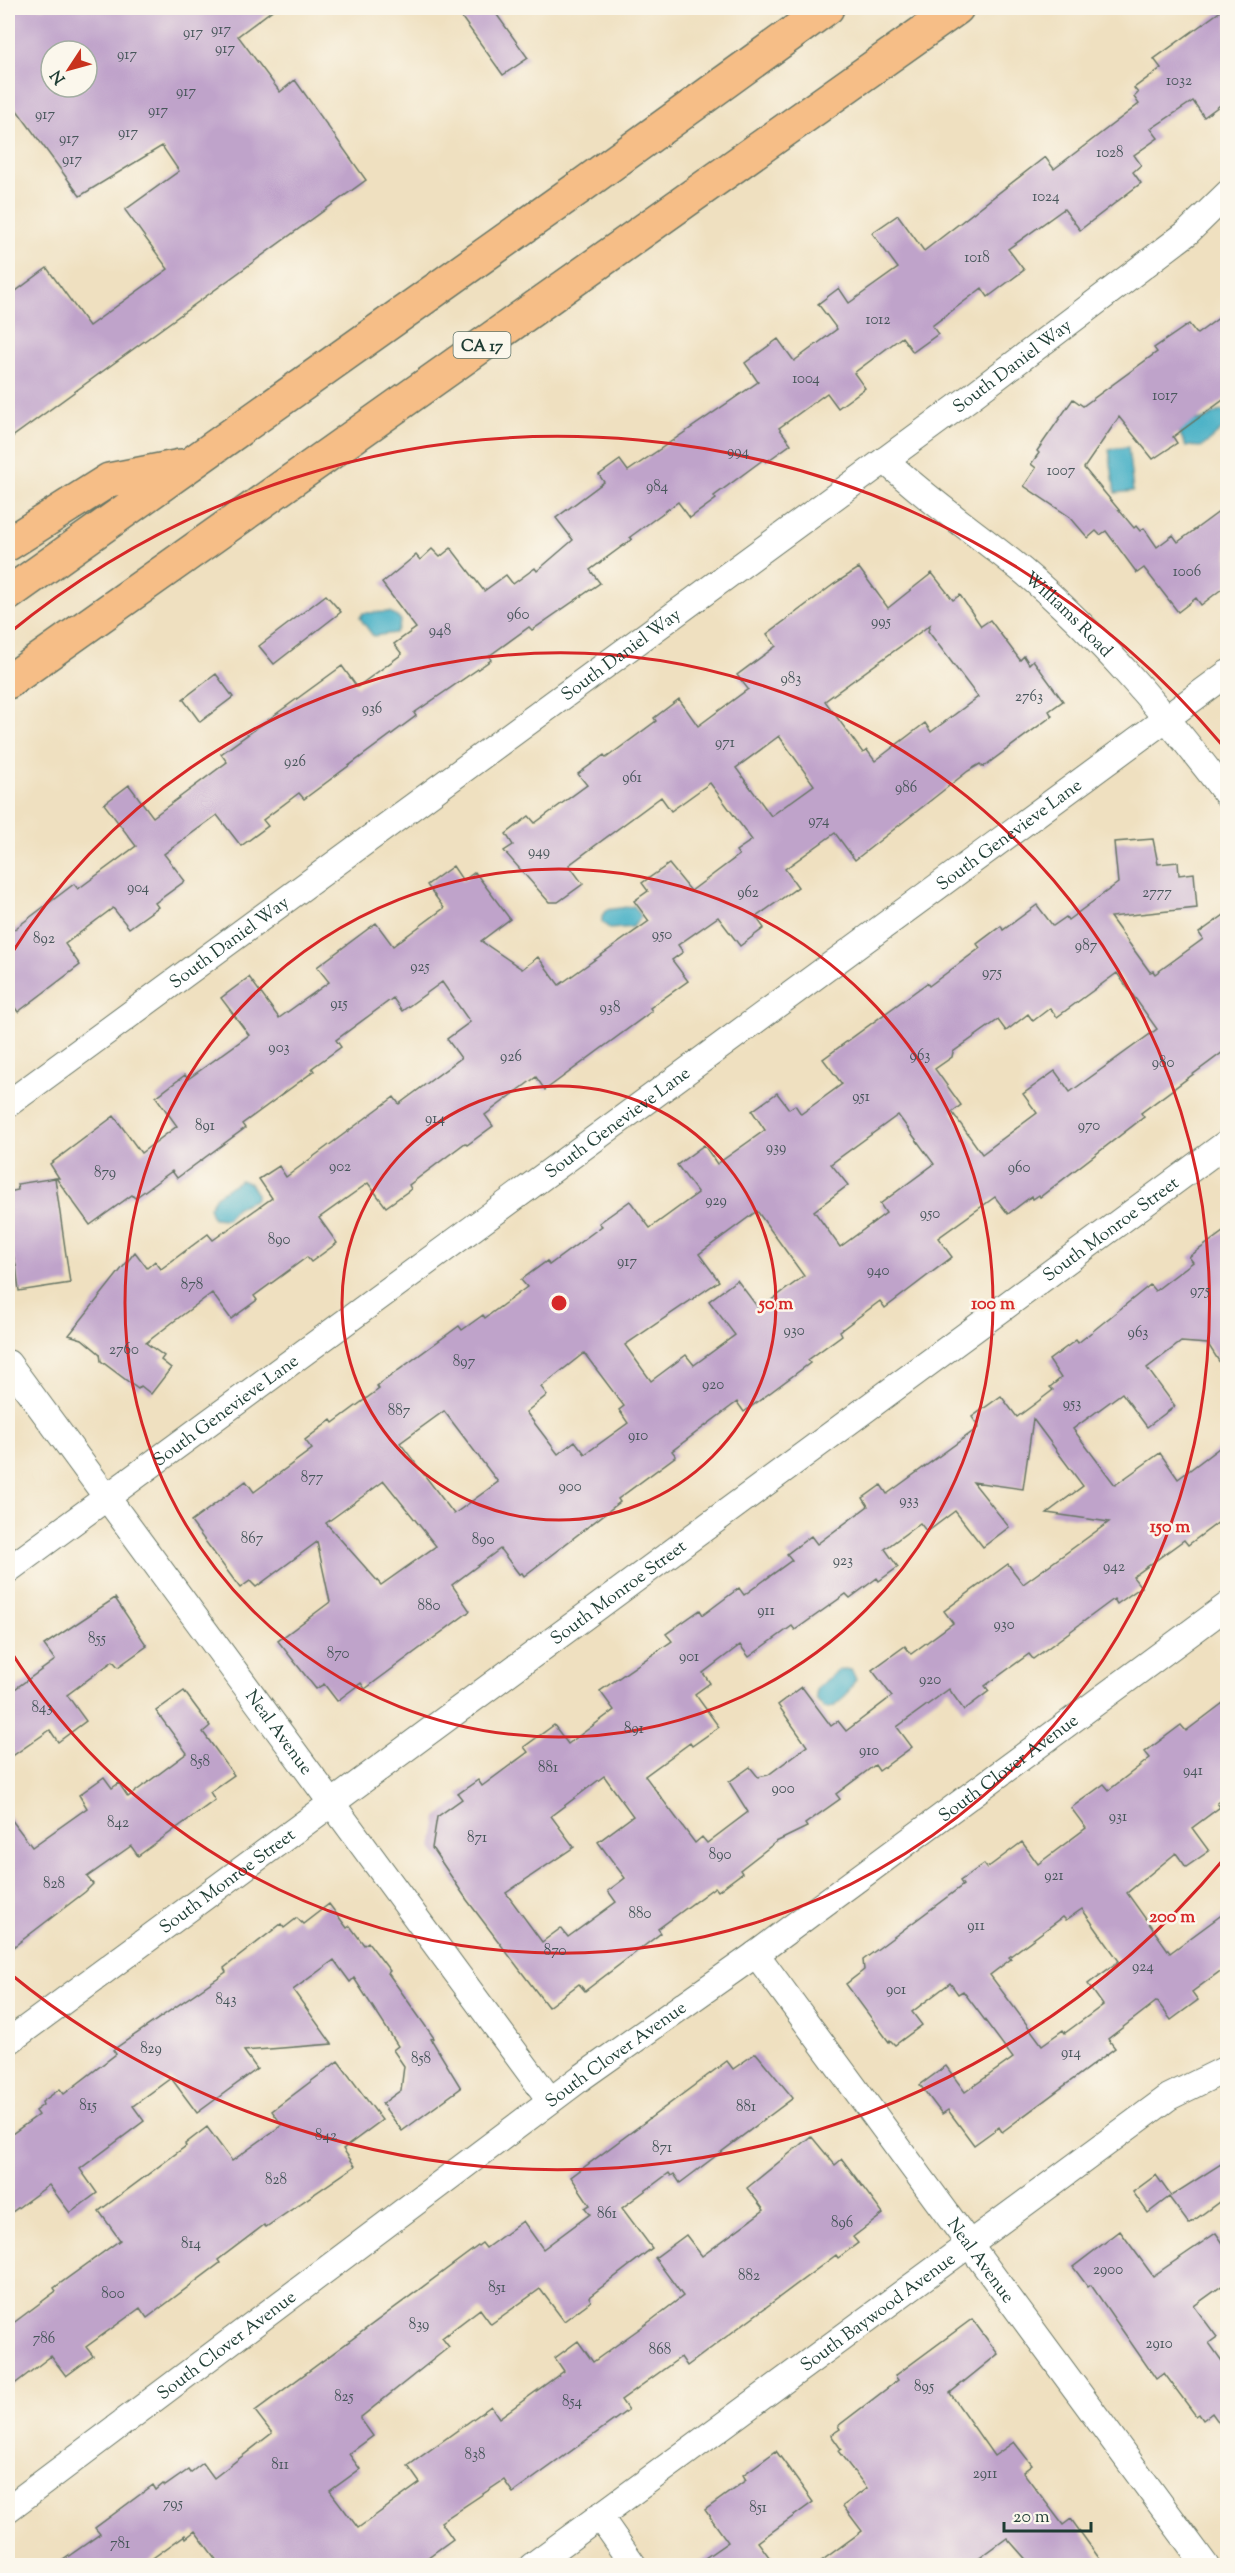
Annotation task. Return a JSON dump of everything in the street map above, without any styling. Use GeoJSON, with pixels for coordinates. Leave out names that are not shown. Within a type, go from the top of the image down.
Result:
{"type":"FeatureCollection","features":[{"type":"Feature","properties":{"kind":"highway"},"geometry":{"type":"LineString","coordinates":[[8,594],[587,183],[827,8]]}},
{"type":"Feature","properties":{"kind":"highway","name":"CA 17"},"geometry":{"type":"LineString","coordinates":[[8,682],[957,8]]}},
{"type":"Feature","properties":{"kind":"highway"},"geometry":{"type":"LineString","coordinates":[[8,544],[109,480],[192,464]]}},
{"type":"Feature","properties":{"kind":"street","name":"South Daniel Way"},"geometry":{"type":"LineString","coordinates":[[8,1104],[885,460],[1187,233],[1227,193]]}},
{"type":"Feature","properties":{"kind":"street","name":"Williams Road"},"geometry":{"type":"LineString","coordinates":[[885,460],[910,484],[1023,572],[1102,646],[1167,719],[1227,796]]}},
{"type":"Feature","properties":{"kind":"street","name":"South Genevieve Lane"},"geometry":{"type":"LineString","coordinates":[[8,1570],[1227,673]]}},
{"type":"Feature","properties":{"kind":"street","name":"South Monroe Street"},"geometry":{"type":"LineString","coordinates":[[8,2042],[1227,1143]]}},
{"type":"Feature","properties":{"kind":"street","name":"Neal Avenue"},"geometry":{"type":"LineString","coordinates":[[8,1363],[550,2100]]}},
{"type":"Feature","properties":{"kind":"street","name":"South Clover Avenue"},"geometry":{"type":"LineString","coordinates":[[8,2509],[550,2100],[756,1954],[1227,1605]]}},
{"type":"Feature","properties":{"kind":"street","name":"Neal Avenue"},"geometry":{"type":"LineString","coordinates":[[756,1954],[1206,2565]]}},
{"type":"Feature","properties":{"kind":"street","name":"South Baywood Avenue"},"geometry":{"type":"LineString","coordinates":[[532,2565],[1169,2097],[1227,2067]]}},
{"type":"Feature","properties":{"kind":"street"},"geometry":{"type":"LineString","coordinates":[[599,2516],[634,2565]]}},
{"type":"Feature","properties":{"kind":"water"},"geometry":{"type":"Polygon","coordinates":[[[1222,410],[1227,417],[1227,425],[1202,447],[1186,446],[1179,432],[1191,420],[1202,420],[1222,410]]]}},
{"type":"Feature","properties":{"kind":"water"},"geometry":{"type":"Polygon","coordinates":[[[1128,447],[1133,491],[1115,493],[1109,449],[1128,447]]]}},
{"type":"Feature","properties":{"kind":"water"},"geometry":{"type":"Polygon","coordinates":[[[390,612],[401,620],[395,633],[373,636],[360,618],[363,613],[390,612]]]}},
{"type":"Feature","properties":{"kind":"water"},"geometry":{"type":"Polygon","coordinates":[[[634,906],[641,916],[633,927],[610,929],[602,922],[602,916],[606,910],[634,906]]]}},
{"type":"Feature","properties":{"kind":"water"},"geometry":{"type":"Polygon","coordinates":[[[240,1180],[250,1183],[256,1193],[256,1199],[237,1207],[226,1219],[213,1218],[209,1207],[216,1196],[240,1180]]]}},
{"type":"Feature","properties":{"kind":"water"},"geometry":{"type":"Polygon","coordinates":[[[838,1670],[851,1670],[856,1679],[839,1703],[830,1708],[824,1708],[816,1699],[816,1689],[838,1670]]]}},
{"type":"Feature","properties":{"kind":"building"},"geometry":{"type":"Polygon","coordinates":[[[8,8],[275,8],[238,36],[280,92],[295,80],[366,180],[8,440],[8,297],[47,268],[89,326],[168,269],[125,210],[179,171],[162,146],[80,196],[8,98],[8,8]]]}},
{"type":"Feature","properties":{"kind":"building"},"geometry":{"type":"Polygon","coordinates":[[[455,8],[492,8],[528,58],[503,75],[455,8]]]}},
{"type":"Feature","properties":{"kind":"building"},"geometry":{"type":"Polygon","coordinates":[[[1227,8],[1227,100],[1204,117],[1193,101],[1151,129],[1158,138],[1134,155],[1141,165],[1133,172],[1141,183],[1080,230],[1064,209],[1008,249],[1024,270],[988,297],[982,288],[932,326],[938,334],[913,352],[902,337],[854,373],[865,388],[838,408],[827,393],[779,428],[791,444],[766,462],[764,459],[714,496],[716,499],[690,518],[678,502],[630,537],[632,539],[590,570],[600,583],[532,630],[529,627],[489,656],[491,660],[414,713],[416,716],[304,799],[299,793],[263,820],[268,826],[241,846],[217,815],[164,854],[185,881],[155,903],[158,907],[129,928],[113,908],[65,944],[80,965],[18,1012],[8,998],[8,934],[74,884],[78,889],[136,846],[104,804],[129,785],[153,817],[227,762],[221,754],[342,666],[357,687],[402,654],[394,644],[416,628],[382,583],[416,555],[420,560],[432,549],[440,557],[451,548],[484,591],[506,575],[513,584],[535,568],[537,571],[573,540],[556,518],[604,482],[599,475],[620,460],[628,471],[758,382],[745,363],[778,339],[794,361],[837,329],[818,304],[839,288],[849,303],[898,268],[872,233],[898,215],[924,251],[1045,157],[1054,169],[1139,104],[1134,97],[1138,93],[1134,88],[1161,68],[1154,59],[1227,8]]]}},
{"type":"Feature","properties":{"kind":"building"},"geometry":{"type":"Polygon","coordinates":[[[1227,312],[1227,397],[1173,437],[1177,443],[1153,459],[1119,417],[1084,468],[1134,528],[1136,526],[1140,531],[1144,528],[1157,547],[1173,535],[1178,542],[1227,506],[1227,585],[1201,605],[1196,598],[1178,612],[1144,568],[1137,573],[1106,531],[1100,535],[1096,531],[1088,538],[1070,517],[1024,486],[1036,468],[1031,464],[1039,453],[1037,451],[1073,399],[1083,406],[1157,352],[1154,348],[1189,324],[1197,334],[1227,312]]]}},
{"type":"Feature","properties":{"kind":"building"},"geometry":{"type":"Polygon","coordinates":[[[859,568],[888,608],[932,573],[953,600],[960,595],[981,626],[990,620],[1020,660],[1024,656],[1029,664],[1033,660],[1063,701],[1049,711],[1052,716],[983,767],[980,764],[968,771],[855,860],[835,833],[785,869],[798,887],[756,917],[764,928],[740,946],[718,917],[678,945],[683,952],[672,960],[688,981],[650,1008],[652,1011],[545,1090],[536,1077],[485,1115],[493,1126],[467,1145],[465,1143],[409,1185],[411,1189],[386,1207],[368,1183],[319,1218],[337,1243],[311,1262],[307,1257],[254,1296],[257,1300],[231,1319],[212,1293],[173,1322],[146,1343],[164,1356],[161,1360],[171,1368],[151,1394],[141,1386],[138,1389],[101,1361],[100,1354],[82,1339],[69,1335],[135,1252],[147,1268],[155,1261],[161,1269],[208,1234],[213,1240],[272,1198],[259,1179],[279,1166],[286,1177],[394,1097],[399,1104],[461,1058],[447,1039],[470,1022],[442,982],[402,1011],[393,998],[336,1040],[341,1047],[312,1068],[314,1071],[242,1124],[245,1128],[177,1178],[172,1171],[135,1198],[132,1195],[90,1225],[56,1178],[59,1178],[50,1164],[114,1116],[141,1153],[177,1126],[156,1097],[185,1075],[188,1079],[249,1035],[221,998],[249,977],[279,1018],[329,982],[317,967],[376,923],[393,946],[444,908],[427,885],[453,866],[463,881],[475,872],[510,919],[481,941],[522,969],[538,957],[559,985],[649,921],[634,901],[648,891],[642,883],[669,864],[691,891],[739,855],[736,851],[752,840],[710,783],[671,811],[661,797],[569,865],[583,884],[558,902],[549,902],[504,851],[513,845],[506,834],[529,816],[535,823],[587,785],[578,774],[604,755],[606,758],[656,721],[654,718],[679,699],[698,726],[748,689],[737,675],[776,646],[767,634],[859,568]],[[930,625],[825,701],[863,753],[867,750],[875,761],[925,723],[931,732],[978,697],[928,631],[930,625]],[[779,736],[736,768],[771,816],[814,785],[779,736]]]}},
{"type":"Feature","properties":{"kind":"building"},"geometry":{"type":"Polygon","coordinates":[[[326,595],[341,612],[274,664],[259,646],[326,595]]]}},
{"type":"Feature","properties":{"kind":"building"},"geometry":{"type":"Polygon","coordinates":[[[216,674],[233,697],[200,722],[183,699],[216,674]]]}},
{"type":"Feature","properties":{"kind":"building"},"geometry":{"type":"Polygon","coordinates":[[[1153,839],[1158,864],[1178,862],[1179,875],[1194,873],[1197,908],[1110,917],[1150,972],[1153,971],[1155,974],[1203,939],[1199,933],[1227,913],[1227,1049],[1141,1113],[1144,1117],[1040,1197],[1039,1195],[1033,1199],[1032,1196],[1008,1214],[995,1197],[938,1238],[952,1257],[885,1308],[880,1301],[840,1331],[842,1335],[808,1360],[810,1363],[744,1412],[737,1402],[672,1451],[676,1456],[618,1499],[620,1502],[524,1576],[522,1573],[519,1574],[500,1549],[452,1585],[470,1611],[365,1689],[361,1683],[337,1701],[324,1684],[316,1689],[278,1641],[330,1602],[317,1542],[256,1587],[250,1581],[240,1588],[191,1522],[246,1481],[254,1492],[312,1449],[305,1440],[331,1420],[333,1423],[379,1389],[377,1386],[459,1326],[462,1330],[483,1315],[485,1318],[527,1287],[521,1280],[547,1261],[549,1265],[602,1226],[599,1223],[630,1201],[650,1228],[698,1193],[677,1165],[704,1145],[717,1164],[765,1130],[752,1111],[777,1093],[789,1109],[795,1105],[801,1114],[842,1084],[823,1059],[927,983],[929,986],[980,948],[977,944],[1001,926],[1003,930],[1037,905],[1053,926],[1066,917],[1068,920],[1118,883],[1114,842],[1153,839]],[[1117,973],[1057,1017],[1050,1008],[1033,1021],[1028,1014],[1006,1031],[998,1020],[953,1052],[952,1057],[935,1069],[961,1105],[952,1112],[982,1154],[1037,1113],[1023,1094],[1055,1071],[1070,1092],[1157,1029],[1117,973]],[[898,1115],[831,1164],[848,1185],[814,1211],[840,1247],[886,1213],[880,1204],[934,1164],[898,1115]],[[757,1211],[699,1254],[719,1281],[625,1345],[651,1381],[686,1355],[694,1365],[735,1335],[709,1301],[737,1280],[759,1309],[804,1276],[757,1211]],[[584,1353],[541,1387],[547,1395],[526,1412],[558,1454],[575,1441],[585,1454],[628,1423],[619,1410],[624,1406],[584,1353]],[[444,1411],[400,1443],[454,1514],[498,1482],[444,1411]],[[384,1481],[326,1523],[381,1585],[436,1546],[384,1481]]]}},
{"type":"Feature","properties":{"kind":"building"},"geometry":{"type":"Polygon","coordinates":[[[55,1178],[70,1283],[19,1291],[16,1265],[8,1239],[8,1192],[18,1190],[17,1184],[55,1178]]]}},
{"type":"Feature","properties":{"kind":"building"},"geometry":{"type":"Polygon","coordinates":[[[1227,1229],[1227,1374],[1208,1344],[1181,1342],[1147,1368],[1175,1406],[1147,1427],[1122,1393],[1073,1429],[1115,1485],[1160,1453],[1178,1479],[1227,1442],[1227,1516],[1188,1545],[1184,1540],[1133,1577],[1141,1587],[1117,1604],[1114,1599],[1033,1659],[1029,1654],[985,1686],[989,1691],[964,1710],[949,1689],[897,1727],[912,1747],[879,1771],[875,1765],[836,1794],[840,1799],[805,1824],[807,1827],[776,1842],[740,1870],[742,1873],[718,1891],[715,1887],[658,1929],[661,1933],[585,1991],[579,1984],[548,2007],[467,1900],[432,1848],[437,1817],[462,1799],[458,1794],[478,1780],[482,1786],[528,1752],[524,1747],[554,1725],[568,1744],[614,1710],[600,1691],[672,1641],[666,1634],[700,1610],[703,1615],[739,1588],[744,1595],[792,1560],[787,1554],[811,1536],[817,1544],[868,1506],[863,1498],[881,1485],[887,1494],[979,1427],[972,1417],[1001,1396],[1017,1417],[1036,1403],[1053,1390],[1050,1387],[1061,1378],[1049,1360],[1076,1340],[1078,1343],[1150,1285],[1155,1291],[1193,1262],[1189,1257],[1227,1229]],[[1033,1419],[1023,1489],[973,1482],[1009,1527],[983,1547],[955,1511],[927,1532],[920,1523],[885,1549],[898,1567],[879,1581],[877,1578],[850,1598],[846,1594],[795,1630],[792,1626],[749,1657],[740,1645],[703,1673],[710,1683],[695,1694],[719,1727],[692,1746],[690,1743],[645,1776],[695,1843],[702,1837],[707,1843],[748,1812],[729,1782],[750,1767],[758,1777],[768,1775],[807,1746],[778,1705],[802,1687],[831,1726],[838,1721],[846,1731],[892,1696],[872,1670],[905,1646],[911,1654],[953,1623],[944,1611],[1008,1564],[1023,1584],[1109,1522],[1047,1513],[1083,1486],[1033,1419]],[[604,1776],[551,1816],[574,1847],[506,1893],[542,1942],[561,1928],[568,1937],[616,1902],[608,1891],[625,1878],[598,1842],[633,1816],[604,1776]]]}},
{"type":"Feature","properties":{"kind":"building"},"geometry":{"type":"Polygon","coordinates":[[[115,1598],[147,1646],[118,1667],[113,1661],[67,1695],[86,1721],[58,1742],[50,1730],[8,1759],[8,1694],[55,1660],[44,1645],[115,1598]]]}},
{"type":"Feature","properties":{"kind":"building"},"geometry":{"type":"Polygon","coordinates":[[[184,1691],[210,1726],[203,1732],[234,1775],[210,1792],[215,1800],[138,1856],[131,1846],[87,1877],[93,1884],[85,1892],[8,1951],[8,1815],[32,1847],[87,1808],[79,1795],[104,1777],[112,1788],[119,1783],[128,1797],[187,1753],[156,1711],[184,1691]]]}},
{"type":"Feature","properties":{"kind":"building"},"geometry":{"type":"Polygon","coordinates":[[[1227,1700],[1227,1795],[1217,1803],[1220,1807],[1192,1828],[1209,1851],[1186,1867],[1176,1853],[1127,1893],[1170,1953],[1227,1911],[1227,1966],[1192,1992],[1198,2000],[1171,2020],[1157,2001],[1108,2039],[1115,2048],[1002,2132],[999,2127],[974,2145],[948,2110],[942,2114],[920,2085],[946,2066],[965,2092],[1013,2058],[963,1991],[958,1994],[950,1983],[912,2012],[922,2025],[895,2045],[890,2040],[889,2042],[846,1984],[864,1970],[863,1960],[963,1885],[960,1881],[984,1864],[987,1868],[1022,1842],[1038,1864],[1086,1828],[1071,1808],[1104,1784],[1109,1790],[1150,1758],[1145,1752],[1181,1725],[1186,1731],[1227,1700]],[[1082,1909],[1066,1920],[1063,1917],[1009,1957],[1011,1959],[990,1975],[1042,2045],[1063,2030],[1065,2033],[1103,2005],[1088,1984],[1119,1961],[1082,1909]]]}},
{"type":"Feature","properties":{"kind":"building"},"geometry":{"type":"Polygon","coordinates":[[[329,1904],[347,1928],[350,1926],[364,1945],[368,1942],[390,1971],[388,1973],[434,2038],[431,2039],[461,2088],[402,2131],[382,2104],[401,2090],[404,2066],[393,2050],[398,2046],[354,1978],[350,1982],[334,1960],[293,1990],[332,2044],[244,2051],[257,2069],[197,2113],[171,2078],[133,2106],[144,2121],[80,2169],[97,2193],[70,2213],[49,2185],[8,2215],[8,2137],[38,2115],[35,2111],[43,2105],[42,2102],[60,2089],[64,2094],[116,2054],[113,2050],[226,1972],[224,1968],[281,1924],[284,1928],[297,1918],[303,1924],[329,1904]]]}},
{"type":"Feature","properties":{"kind":"building"},"geometry":{"type":"Polygon","coordinates":[[[756,2053],[793,2098],[680,2183],[674,2174],[671,2176],[669,2173],[622,2208],[652,2248],[589,2297],[591,2301],[564,2321],[540,2289],[491,2324],[480,2309],[442,2338],[449,2347],[360,2418],[373,2436],[349,2454],[360,2469],[330,2491],[358,2528],[420,2483],[408,2466],[491,2406],[499,2418],[564,2371],[555,2358],[578,2341],[593,2362],[653,2319],[683,2296],[655,2258],[686,2235],[702,2256],[764,2210],[747,2188],[811,2136],[835,2165],[842,2159],[883,2214],[853,2237],[858,2243],[838,2258],[836,2255],[687,2366],[681,2357],[621,2400],[628,2410],[513,2493],[504,2480],[441,2522],[453,2539],[417,2565],[220,2565],[195,2531],[186,2538],[185,2535],[143,2565],[56,2565],[100,2534],[95,2528],[153,2485],[156,2490],[188,2470],[190,2473],[203,2463],[214,2478],[272,2433],[255,2411],[482,2243],[486,2248],[523,2221],[543,2249],[590,2214],[585,2208],[590,2205],[571,2177],[727,2061],[733,2069],[756,2053]]]}},
{"type":"Feature","properties":{"kind":"building"},"geometry":{"type":"Polygon","coordinates":[[[338,2061],[382,2120],[343,2149],[355,2166],[266,2227],[264,2225],[218,2260],[220,2263],[147,2318],[140,2308],[86,2347],[93,2356],[66,2376],[51,2356],[8,2389],[8,2327],[56,2291],[54,2288],[120,2240],[99,2211],[186,2146],[185,2144],[207,2127],[232,2161],[282,2125],[272,2111],[338,2061]]]}},
{"type":"Feature","properties":{"kind":"building"},"geometry":{"type":"Polygon","coordinates":[[[1227,2160],[1227,2196],[1189,2224],[1169,2197],[1148,2213],[1133,2192],[1156,2175],[1171,2196],[1227,2160]]]}},
{"type":"Feature","properties":{"kind":"building"},"geometry":{"type":"Polygon","coordinates":[[[1120,2231],[1153,2276],[1216,2233],[1227,2249],[1227,2282],[1194,2306],[1217,2337],[1209,2343],[1227,2368],[1227,2434],[1212,2413],[1203,2420],[1199,2414],[1196,2416],[1164,2373],[1156,2379],[1091,2285],[1088,2287],[1073,2267],[1120,2231]]]}},
{"type":"Feature","properties":{"kind":"building"},"geometry":{"type":"Polygon","coordinates":[[[972,2319],[998,2354],[950,2393],[994,2456],[1014,2442],[1032,2465],[1023,2472],[1063,2525],[1071,2519],[1104,2565],[1031,2565],[1007,2538],[970,2565],[816,2565],[862,2531],[843,2506],[867,2488],[838,2451],[841,2449],[831,2435],[840,2429],[838,2426],[898,2380],[895,2376],[972,2319]]]}},
{"type":"Feature","properties":{"kind":"building"},"geometry":{"type":"Polygon","coordinates":[[[776,2451],[813,2502],[758,2542],[775,2565],[695,2565],[728,2542],[705,2510],[746,2480],[743,2475],[776,2451]]]}}]}
